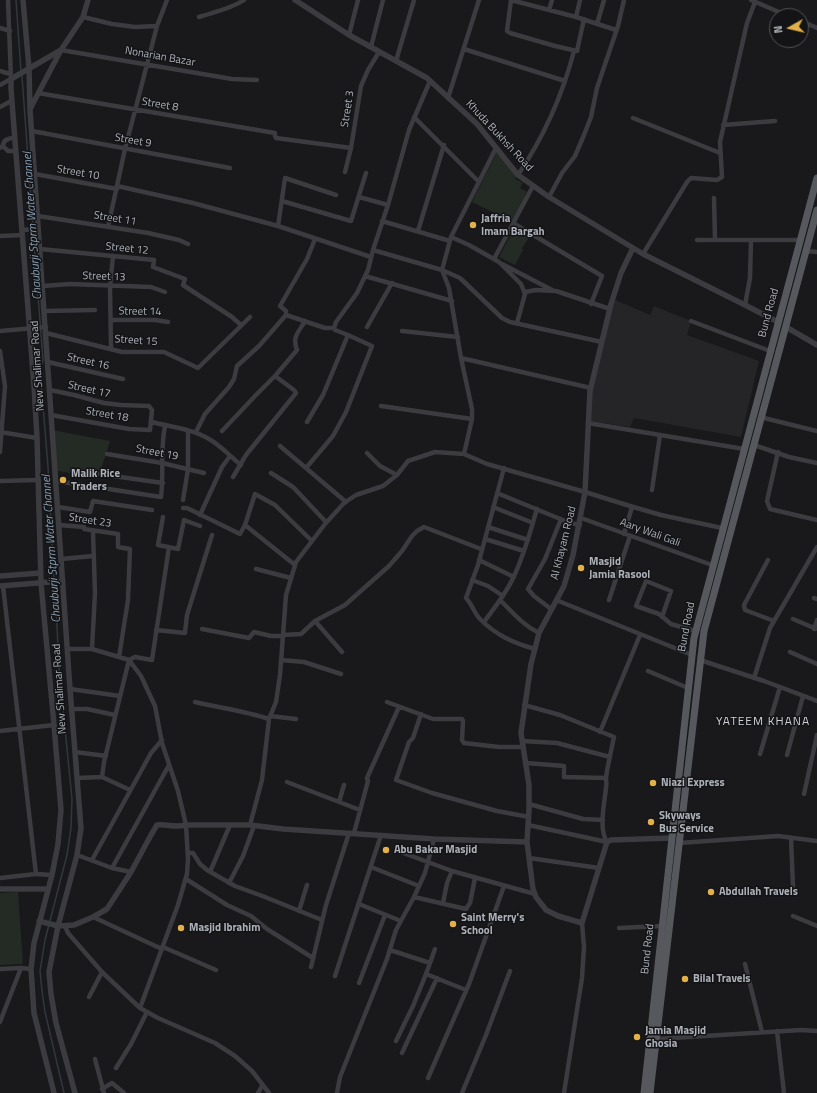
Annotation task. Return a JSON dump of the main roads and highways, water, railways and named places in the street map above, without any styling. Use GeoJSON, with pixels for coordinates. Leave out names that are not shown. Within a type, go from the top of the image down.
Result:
{"type":"FeatureCollection","features":[{"type":"Feature","properties":{"kind":"main road","name":"Bund Road"},"geometry":{"type":"LineString","coordinates":[[644,1093],[661,926],[678,794],[688,688],[696,631],[712,565],[754,415],[817,178]]}},
{"type":"Feature","properties":{"kind":"main road","name":"Bund Road"},"geometry":{"type":"LineString","coordinates":[[650,1093],[704,631],[817,210]]}},
{"type":"Feature","properties":{"kind":"waterway","name":"Chauburji Stprm Water Channel"},"geometry":{"type":"LineString","coordinates":[[16,0],[21,72]]}},
{"type":"Feature","properties":{"kind":"waterway","name":"Chauburji Stprm Water Channel"},"geometry":{"type":"LineString","coordinates":[[22,76],[33,227]]}},
{"type":"Feature","properties":{"kind":"waterway","name":"Chauburji Stprm Water Channel"},"geometry":{"type":"LineString","coordinates":[[33,231],[43,360],[40,369],[48,467],[54,580]]}},
{"type":"Feature","properties":{"kind":"waterway","name":"Chauburji Stprm Water Channel"},"geometry":{"type":"LineString","coordinates":[[55,584],[59,668],[72,799],[71,828],[67,855],[45,940],[40,971],[45,1012],[64,1093]]}},
{"type":"Feature","properties":{"kind":"place","name":"Jaffria Imam Bargah"},"geometry":{"type":"Point","coordinates":[473,225]}},
{"type":"Feature","properties":{"kind":"place","name":"Malik Rice Traders"},"geometry":{"type":"Point","coordinates":[63,480]}},
{"type":"Feature","properties":{"kind":"place","name":"Masjid Jamia Rasool"},"geometry":{"type":"Point","coordinates":[581,568]}},
{"type":"Feature","properties":{"kind":"place","name":"Niazi Express"},"geometry":{"type":"Point","coordinates":[653,783]}},
{"type":"Feature","properties":{"kind":"place","name":"Skyways Bus Service"},"geometry":{"type":"Point","coordinates":[651,822]}},
{"type":"Feature","properties":{"kind":"place","name":"Abu Bakar Masjid"},"geometry":{"type":"Point","coordinates":[386,850]}},
{"type":"Feature","properties":{"kind":"place","name":"Abdullah Travels"},"geometry":{"type":"Point","coordinates":[711,892]}},
{"type":"Feature","properties":{"kind":"place","name":"Saint Merry's School"},"geometry":{"type":"Point","coordinates":[453,924]}},
{"type":"Feature","properties":{"kind":"place","name":"Masjid Ibrahim"},"geometry":{"type":"Point","coordinates":[181,928]}},
{"type":"Feature","properties":{"kind":"place","name":"Bilal Travels"},"geometry":{"type":"Point","coordinates":[685,979]}},
{"type":"Feature","properties":{"kind":"place","name":"Jamia Masjid Ghosia"},"geometry":{"type":"Point","coordinates":[637,1037]}},
{"type":"Feature","properties":{"kind":"district","name":"YATEEM KHANA"},"geometry":{"type":"Point","coordinates":[763,722]}}]}
